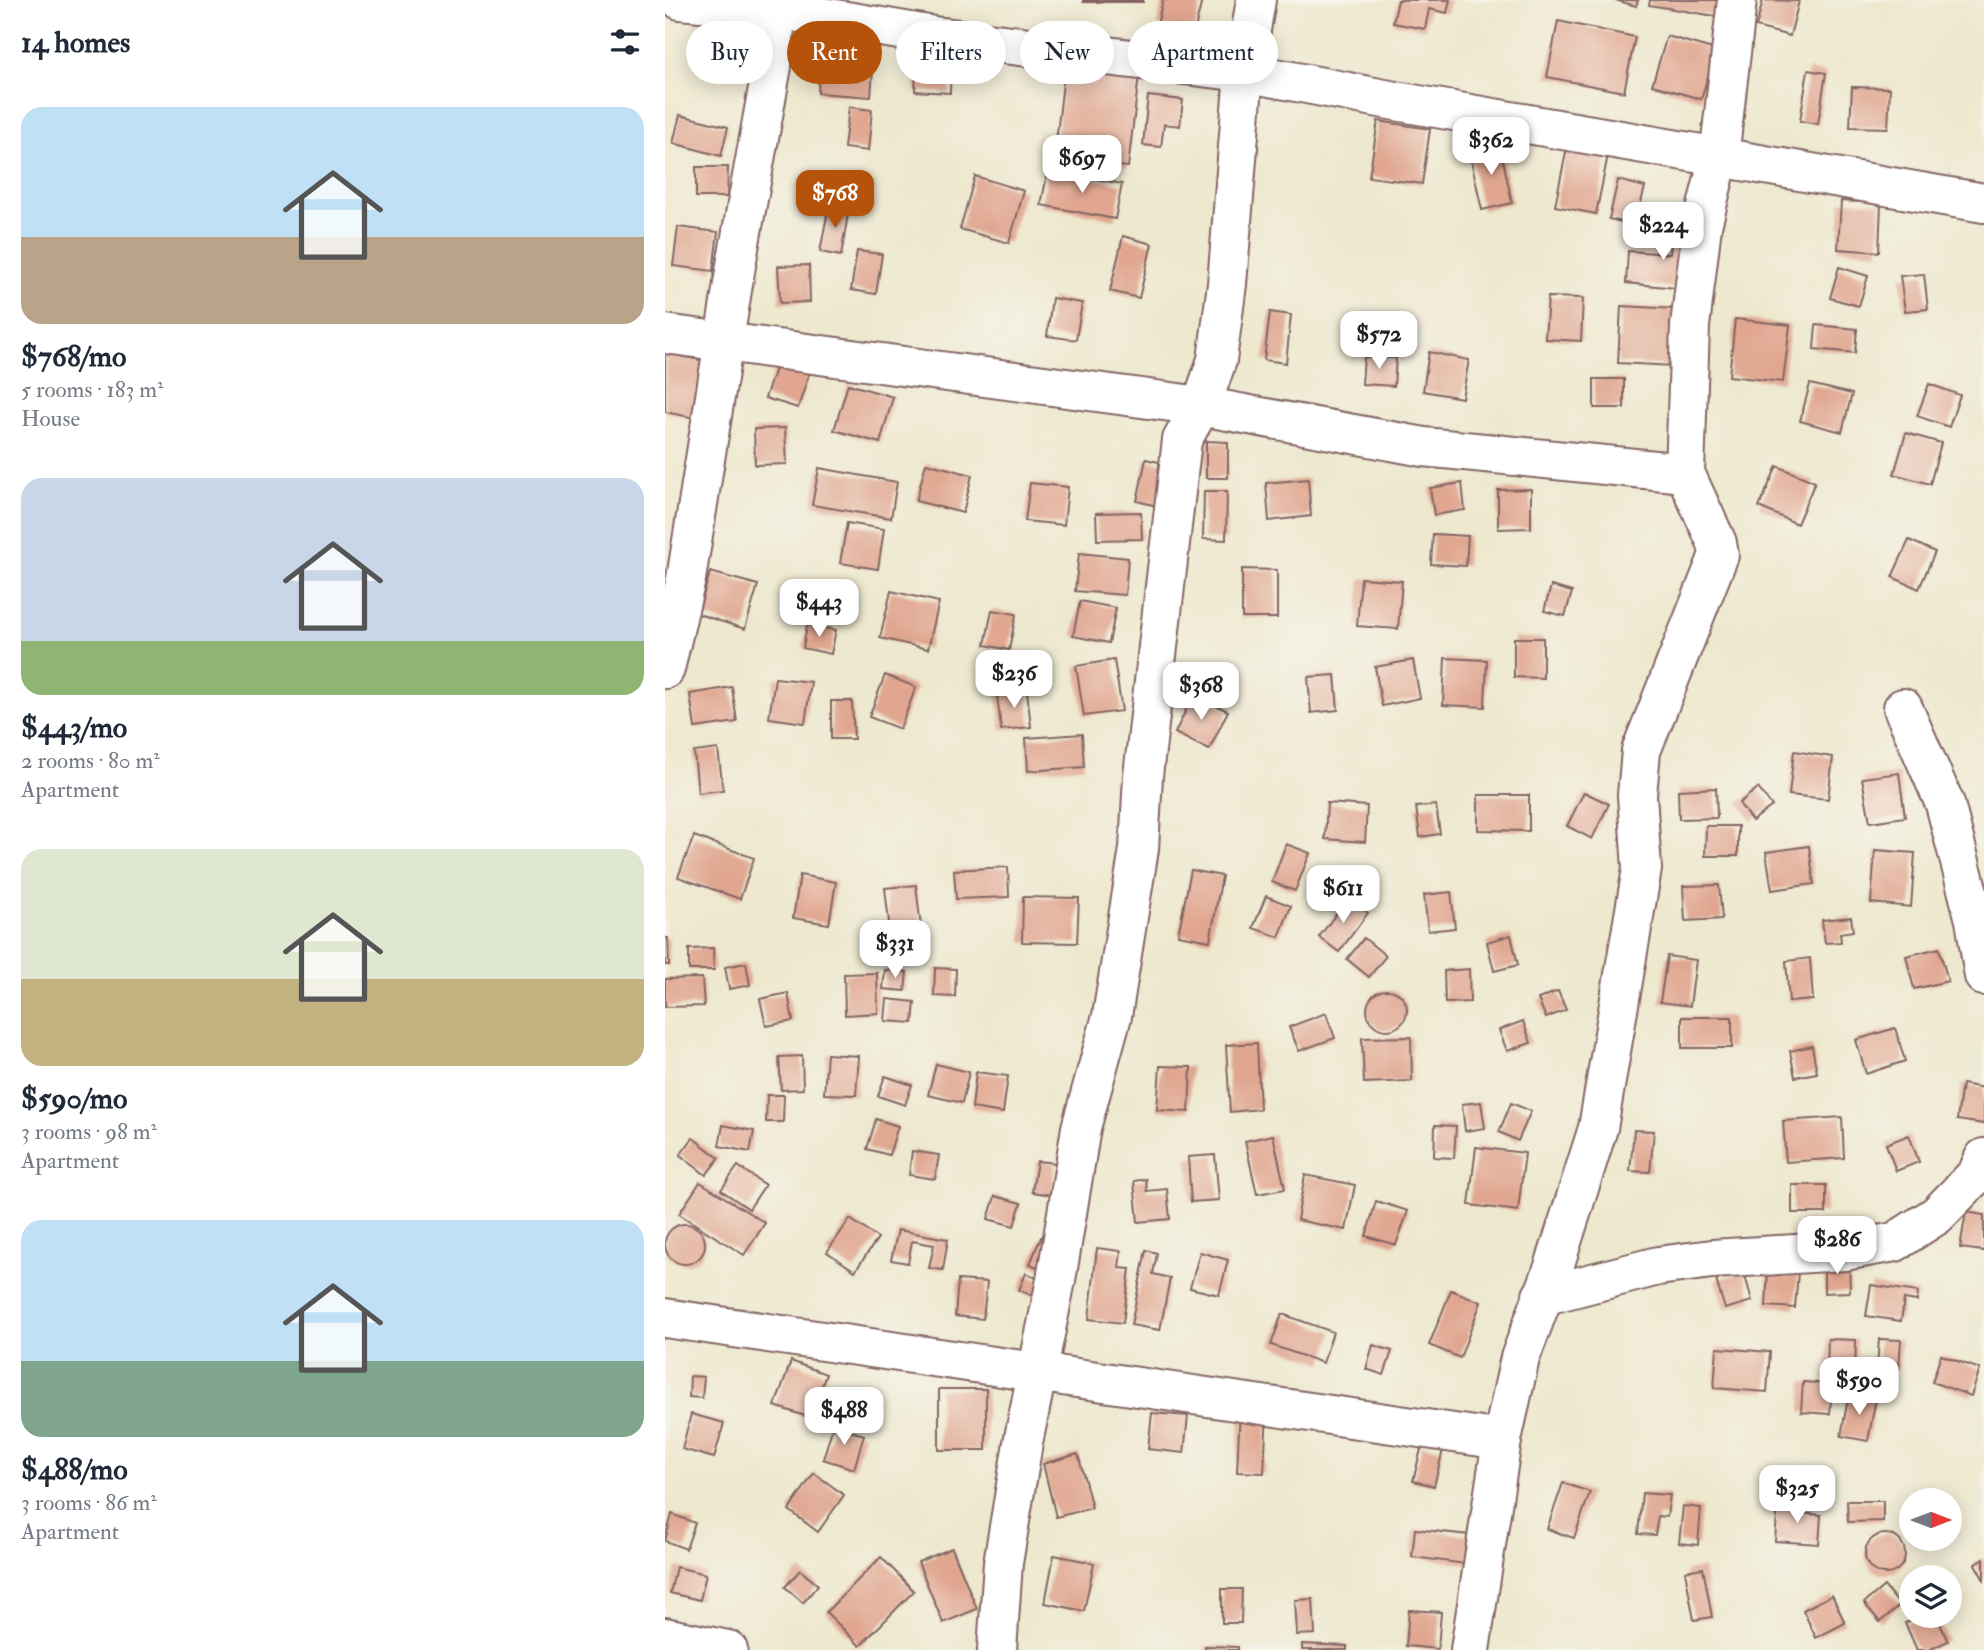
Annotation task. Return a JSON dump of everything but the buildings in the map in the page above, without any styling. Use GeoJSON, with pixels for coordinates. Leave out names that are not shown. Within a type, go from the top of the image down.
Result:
{"type":"FeatureCollection","features":[{"type":"Feature","properties":{"kind":"street"},"geometry":{"type":"LineString","coordinates":[[680,0],[776,4],[934,36],[1128,59]]}},
{"type":"Feature","properties":{"kind":"street"},"geometry":{"type":"LineString","coordinates":[[1253,21],[1257,0]]}},
{"type":"Feature","properties":{"kind":"street"},"geometry":{"type":"LineString","coordinates":[[1470,1650],[1501,1440],[1520,1358],[1598,1128],[1642,869],[1637,795],[1641,751],[1719,555],[1717,543],[1685,473],[1690,326],[1702,226],[1719,158],[1737,0]]}},
{"type":"Feature","properties":{"kind":"street"},"geometry":{"type":"LineString","coordinates":[[666,656],[685,579],[772,66],[776,4]]}},
{"type":"Feature","properties":{"kind":"street"},"geometry":{"type":"LineString","coordinates":[[1278,78],[1984,203]]}},
{"type":"Feature","properties":{"kind":"street"},"geometry":{"type":"LineString","coordinates":[[997,1650],[1003,1563],[1056,1280],[1081,1128],[1112,1016],[1139,849],[1143,776],[1182,440],[1201,406],[1217,360],[1227,284],[1243,84]]}},
{"type":"Feature","properties":{"kind":"street"},"geometry":{"type":"LineString","coordinates":[[665,334],[1201,406],[1424,447],[1685,473]]}},
{"type":"Feature","properties":{"kind":"street"},"geometry":{"type":"LineString","coordinates":[[1903,708],[1945,804],[1975,920],[1984,976]]}},
{"type":"Feature","properties":{"kind":"street"},"geometry":{"type":"LineString","coordinates":[[1542,1296],[1657,1266],[1712,1259],[1845,1251],[1895,1242],[1937,1216],[1977,1174],[1984,1158]]}},
{"type":"Feature","properties":{"kind":"street"},"geometry":{"type":"LineString","coordinates":[[665,1318],[1501,1440]]}},
{"type":"Feature","properties":{"kind":"street"},"geometry":{"type":"LineString","coordinates":[[665,1637],[728,1650]]}}]}
